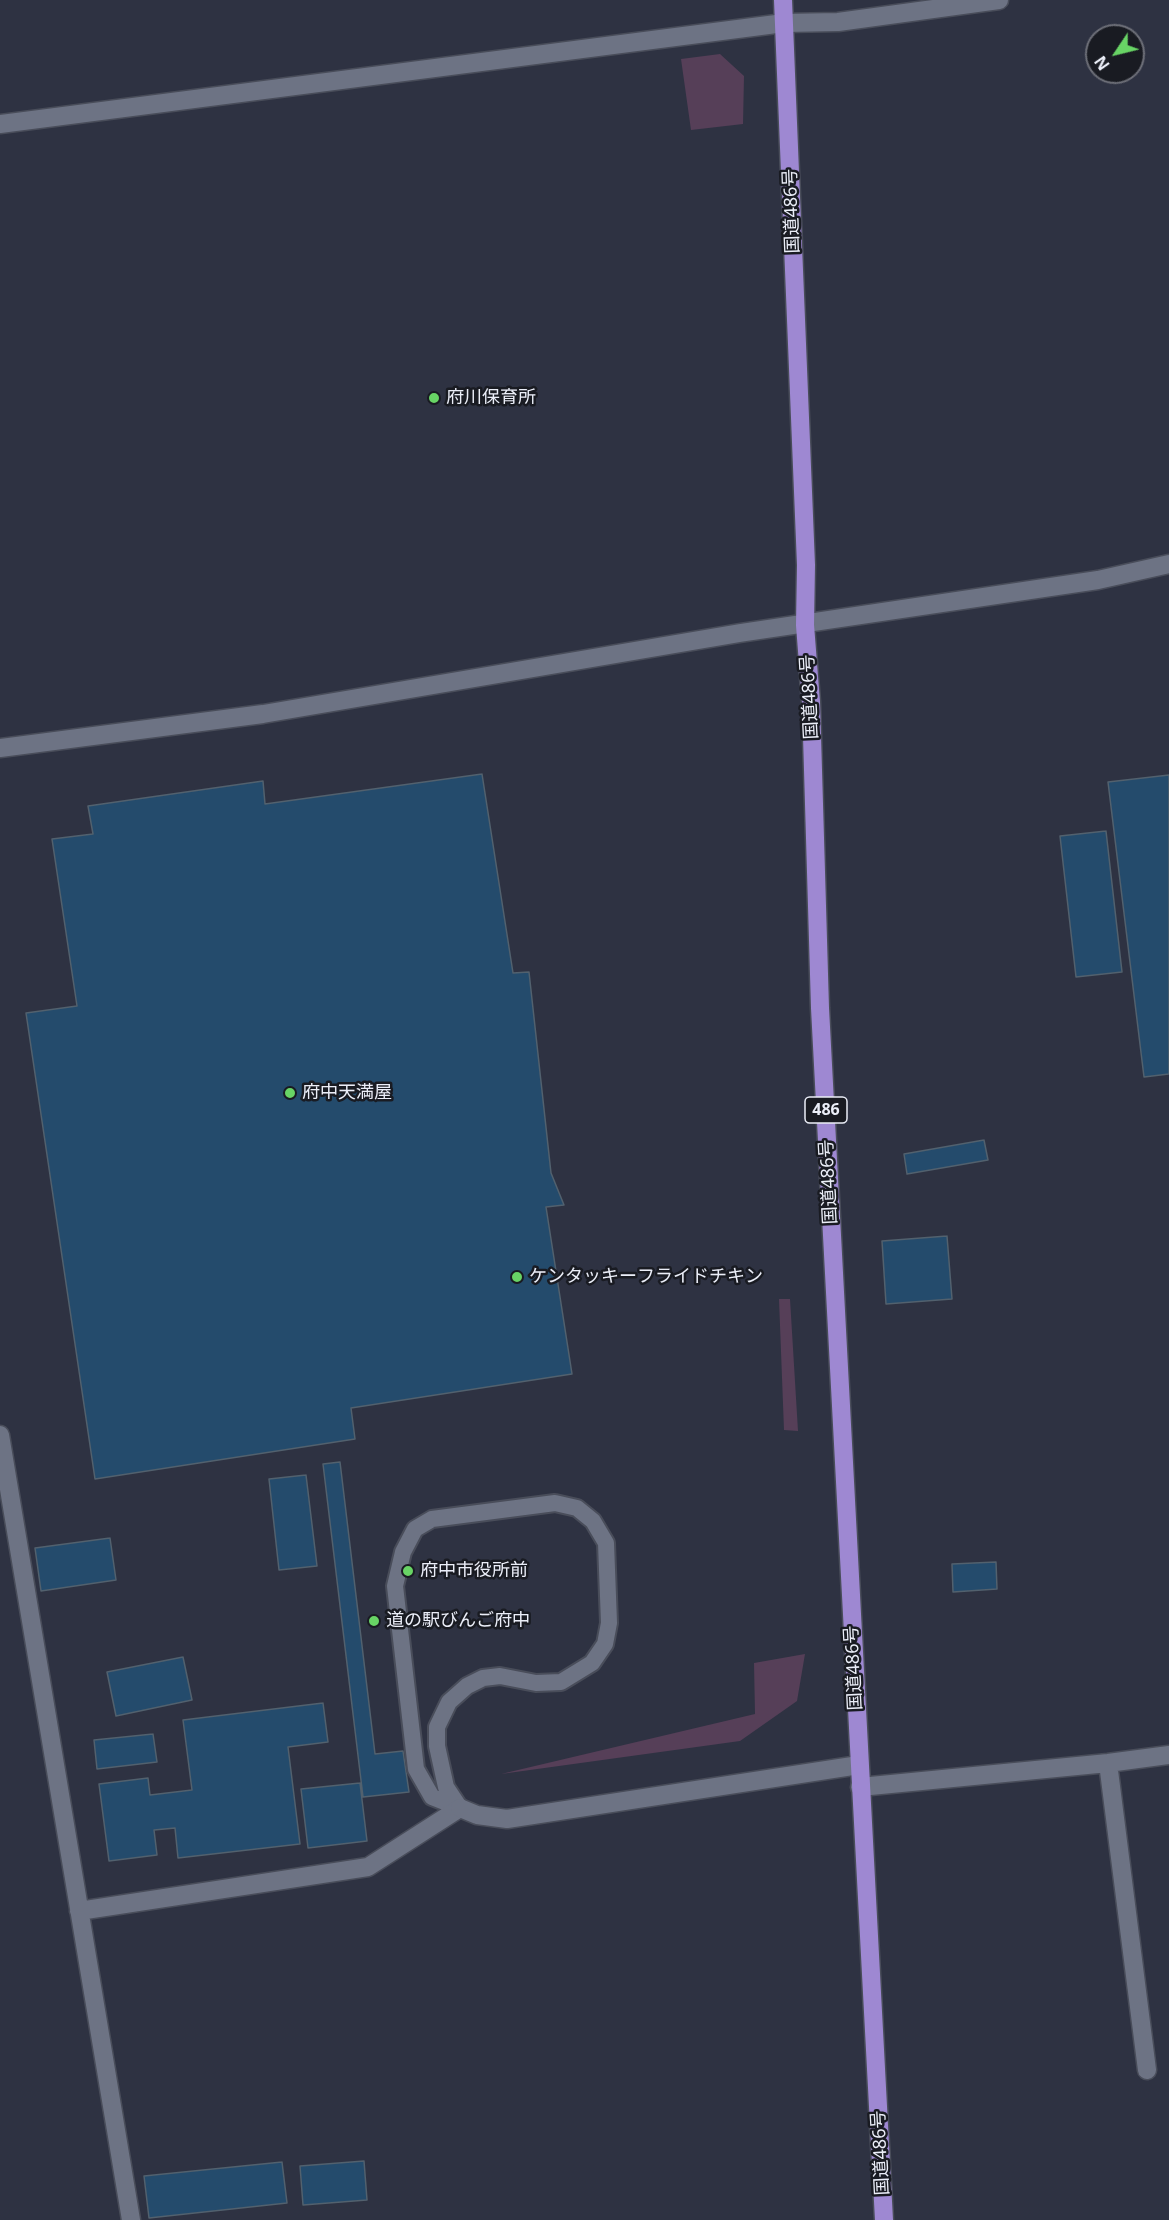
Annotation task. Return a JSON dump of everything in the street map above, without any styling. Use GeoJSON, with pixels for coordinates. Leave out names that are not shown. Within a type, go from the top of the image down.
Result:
{"type":"FeatureCollection","features":[{"type":"Feature","properties":{"kind":"highway","name":"国道486号"},"geometry":{"type":"LineString","coordinates":[[783,0],[806,565],[805,625],[811,702],[820,1008],[884,2220]]}},
{"type":"Feature","properties":{"kind":"street"},"geometry":{"type":"LineString","coordinates":[[0,124],[784,23],[838,22],[999,0]]}},
{"type":"Feature","properties":{"kind":"street"},"geometry":{"type":"LineString","coordinates":[[0,748],[263,714],[740,633],[1098,580],[1169,564]]}},
{"type":"Feature","properties":{"kind":"street"},"geometry":{"type":"LineString","coordinates":[[0,1434],[131,2220]]}},
{"type":"Feature","properties":{"kind":"street"},"geometry":{"type":"LineString","coordinates":[[860,1787],[1169,1755]]}},
{"type":"Feature","properties":{"kind":"street"},"geometry":{"type":"LineString","coordinates":[[1108,1763],[1147,2070]]}},
{"type":"Feature","properties":{"kind":"street"},"geometry":{"type":"LineString","coordinates":[[79,1911],[368,1867],[460,1808],[477,1815],[507,1819],[859,1765]]}},
{"type":"Feature","properties":{"kind":"lane"},"geometry":{"type":"LineString","coordinates":[[555,1503],[577,1508],[593,1521],[606,1543],[609,1623],[605,1644],[592,1663],[561,1682],[536,1683],[500,1676],[483,1678],[467,1686],[449,1702],[437,1727],[437,1746],[446,1787],[460,1808],[432,1797],[416,1768],[395,1586],[403,1552],[415,1529],[432,1519],[555,1503]]}},
{"type":"Feature","properties":{"kind":"shaded area"},"geometry":{"type":"Polygon","coordinates":[[[720,54],[744,76],[743,124],[691,130],[681,59],[720,54]]]}},
{"type":"Feature","properties":{"kind":"shaded area"},"geometry":{"type":"Polygon","coordinates":[[[779,1299],[790,1299],[798,1431],[784,1430],[779,1299]]]}},
{"type":"Feature","properties":{"kind":"shaded area"},"geometry":{"type":"Polygon","coordinates":[[[805,1654],[797,1701],[740,1741],[501,1774],[755,1714],[754,1663],[805,1654]]]}},
{"type":"Feature","properties":{"kind":"building","name":"府中天満屋"},"geometry":{"type":"Polygon","coordinates":[[[482,774],[513,973],[529,972],[551,1173],[564,1205],[546,1207],[572,1374],[351,1408],[355,1439],[95,1479],[26,1013],[77,1006],[52,839],[93,834],[88,806],[263,781],[265,804],[482,774]]]}},
{"type":"Feature","properties":{"kind":"building"},"geometry":{"type":"Polygon","coordinates":[[[1169,775],[1169,1074],[1144,1077],[1108,782],[1169,775]]]}},
{"type":"Feature","properties":{"kind":"building"},"geometry":{"type":"Polygon","coordinates":[[[1106,831],[1122,972],[1076,977],[1060,836],[1106,831]]]}},
{"type":"Feature","properties":{"kind":"building"},"geometry":{"type":"Polygon","coordinates":[[[984,1140],[988,1160],[907,1174],[904,1154],[984,1140]]]}},
{"type":"Feature","properties":{"kind":"building"},"geometry":{"type":"Polygon","coordinates":[[[947,1236],[952,1299],[886,1304],[882,1241],[947,1236]]]}},
{"type":"Feature","properties":{"kind":"building"},"geometry":{"type":"Polygon","coordinates":[[[340,1462],[375,1754],[403,1751],[409,1792],[363,1797],[323,1464],[340,1462]]]}},
{"type":"Feature","properties":{"kind":"building"},"geometry":{"type":"Polygon","coordinates":[[[306,1475],[317,1566],[279,1570],[269,1479],[306,1475]]]}},
{"type":"Feature","properties":{"kind":"building"},"geometry":{"type":"Polygon","coordinates":[[[110,1538],[116,1580],[41,1591],[35,1548],[110,1538]]]}},
{"type":"Feature","properties":{"kind":"building"},"geometry":{"type":"Polygon","coordinates":[[[996,1562],[997,1589],[953,1592],[952,1564],[996,1562]]]}},
{"type":"Feature","properties":{"kind":"building"},"geometry":{"type":"Polygon","coordinates":[[[183,1657],[192,1700],[116,1716],[107,1672],[183,1657]]]}},
{"type":"Feature","properties":{"kind":"building"},"geometry":{"type":"Polygon","coordinates":[[[323,1703],[328,1742],[288,1747],[300,1844],[178,1858],[175,1828],[154,1830],[157,1855],[109,1861],[99,1784],[148,1778],[150,1795],[192,1790],[183,1720],[323,1703]]]}},
{"type":"Feature","properties":{"kind":"building"},"geometry":{"type":"Polygon","coordinates":[[[153,1734],[157,1762],[97,1769],[94,1740],[153,1734]]]}},
{"type":"Feature","properties":{"kind":"building"},"geometry":{"type":"Polygon","coordinates":[[[360,1783],[367,1841],[308,1848],[301,1789],[360,1783]]]}},
{"type":"Feature","properties":{"kind":"building"},"geometry":{"type":"Polygon","coordinates":[[[364,2161],[367,2200],[303,2205],[300,2166],[364,2161]]]}},
{"type":"Feature","properties":{"kind":"building"},"geometry":{"type":"Polygon","coordinates":[[[282,2162],[287,2203],[149,2218],[144,2176],[282,2162]]]}},
{"type":"Feature","properties":{"kind":"place","name":"府川保育所"},"geometry":{"type":"Point","coordinates":[434,398]}},
{"type":"Feature","properties":{"kind":"place","name":"府中天満屋"},"geometry":{"type":"Point","coordinates":[290,1093]}},
{"type":"Feature","properties":{"kind":"place","name":"ケンタッキーフライドチキン"},"geometry":{"type":"Point","coordinates":[517,1277]}},
{"type":"Feature","properties":{"kind":"place","name":"府中市役所前"},"geometry":{"type":"Point","coordinates":[408,1571]}},
{"type":"Feature","properties":{"kind":"place","name":"道の駅びんご府中"},"geometry":{"type":"Point","coordinates":[374,1621]}}]}
